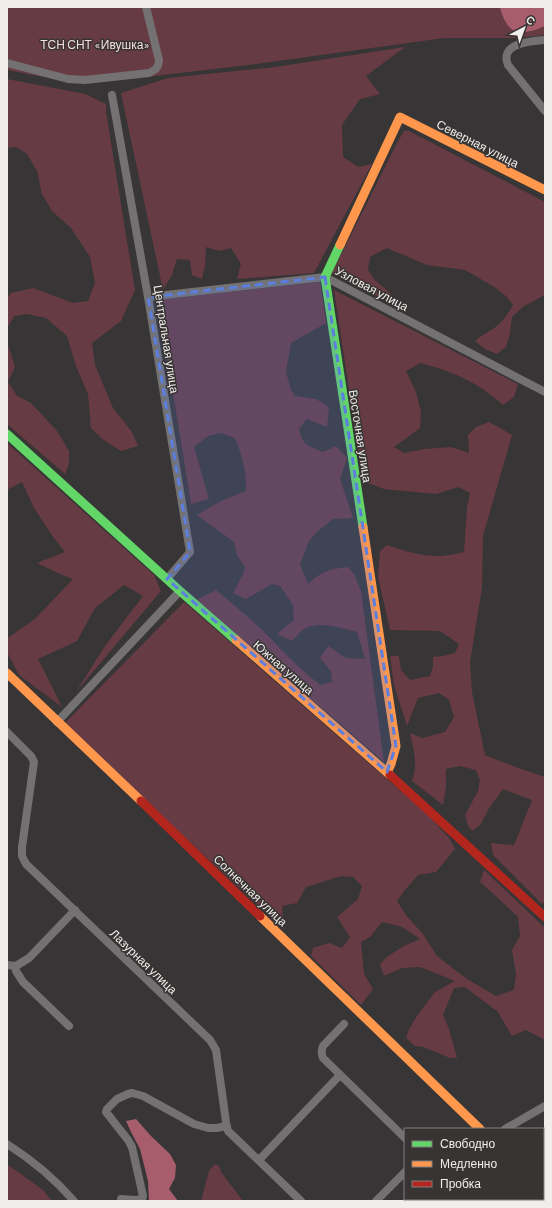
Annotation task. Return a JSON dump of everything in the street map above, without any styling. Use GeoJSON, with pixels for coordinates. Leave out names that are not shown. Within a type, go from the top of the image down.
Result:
{"type":"FeatureCollection","features":[{"type":"Feature","properties":{"kind":"street"},"geometry":{"type":"LineString","coordinates":[[7,63],[68,79],[84,80],[149,73],[156,69],[159,64],[146,7]]}},
{"type":"Feature","properties":{"kind":"street"},"geometry":{"type":"LineString","coordinates":[[545,40],[517,45],[511,48],[506,60],[508,65],[545,111]]}},
{"type":"Feature","properties":{"kind":"street","name":"Центральная улица"},"geometry":{"type":"LineString","coordinates":[[112,95],[148,297],[190,552],[167,579]]}},
{"type":"Feature","properties":{"kind":"street","name":"Северная улица"},"geometry":{"type":"LineString","coordinates":[[325,277],[400,117],[545,190]]}},
{"type":"Feature","properties":{"kind":"street","name":"Узловая улица"},"geometry":{"type":"LineString","coordinates":[[148,297],[325,277],[545,392]]}},
{"type":"Feature","properties":{"kind":"street","name":"Восточная улица"},"geometry":{"type":"LineString","coordinates":[[325,277],[396,746],[387,772]]}},
{"type":"Feature","properties":{"kind":"street","name":"Южная улица"},"geometry":{"type":"LineString","coordinates":[[7,434],[180,591],[387,772],[545,917]]}},
{"type":"Feature","properties":{"kind":"street"},"geometry":{"type":"LineString","coordinates":[[57,722],[180,591]]}},
{"type":"Feature","properties":{"kind":"street","name":"Солнечная улица"},"geometry":{"type":"LineString","coordinates":[[7,673],[212,869],[478,1128]]}},
{"type":"Feature","properties":{"kind":"street","name":"Лазурная улица"},"geometry":{"type":"LineString","coordinates":[[7,732],[31,756],[34,762],[22,847],[22,856],[26,864],[213,1044],[216,1050],[226,1126]]}},
{"type":"Feature","properties":{"kind":"street"},"geometry":{"type":"LineString","coordinates":[[11,966],[20,964],[30,958],[75,910]]}},
{"type":"Feature","properties":{"kind":"street"},"geometry":{"type":"LineString","coordinates":[[11,966],[23,982],[69,1026]]}},
{"type":"Feature","properties":{"kind":"street"},"geometry":{"type":"LineString","coordinates":[[344,1024],[325,1043],[321,1050],[323,1058],[404,1137]]}},
{"type":"Feature","properties":{"kind":"street"},"geometry":{"type":"LineString","coordinates":[[259,1160],[340,1075]]}},
{"type":"Feature","properties":{"kind":"street"},"geometry":{"type":"LineString","coordinates":[[121,1199],[136,1200],[142,1199],[144,1196],[132,1147],[106,1112],[107,1109],[117,1100],[128,1094],[137,1094],[194,1124],[208,1128],[226,1126],[228,1131],[301,1201]]}},
{"type":"Feature","properties":{"kind":"street"},"geometry":{"type":"LineString","coordinates":[[507,1128],[545,1106]]}},
{"type":"Feature","properties":{"kind":"street"},"geometry":{"type":"LineString","coordinates":[[7,1144],[43,1170],[74,1201]]}},
{"type":"Feature","properties":{"kind":"street"},"geometry":{"type":"LineString","coordinates":[[376,1201],[404,1173]]}},
{"type":"Feature","properties":{"kind":"highlighted area"},"geometry":{"type":"Polygon","coordinates":[[[325,277],[396,746],[387,772],[167,579],[190,552],[148,297],[325,277]]]}},
{"type":"Feature","properties":{"kind":"green space","name":"ТСН СНТ «Ивушка»"},"geometry":{"type":"Polygon","coordinates":[[[7,7],[545,7],[545,35],[515,38],[444,38],[248,65],[95,83],[70,82],[7,70],[7,7]]]}},
{"type":"Feature","properties":{"kind":"green space"},"geometry":{"type":"Polygon","coordinates":[[[405,47],[366,76],[380,94],[360,99],[342,125],[343,157],[358,167],[372,164],[314,273],[237,279],[241,264],[231,248],[219,251],[206,247],[205,266],[202,279],[192,275],[190,260],[177,259],[172,275],[163,290],[121,93],[168,78],[275,67],[405,47]]]}},
{"type":"Feature","properties":{"kind":"green space"},"geometry":{"type":"Polygon","coordinates":[[[7,79],[85,94],[106,104],[106,112],[135,290],[121,321],[92,343],[95,365],[113,408],[132,432],[138,446],[121,451],[101,438],[91,428],[88,394],[76,366],[67,336],[46,318],[27,314],[14,316],[7,329],[7,298],[11,293],[33,288],[73,303],[88,301],[95,283],[90,257],[71,228],[52,211],[42,194],[37,171],[27,154],[16,147],[7,148],[7,79]]]}},
{"type":"Feature","properties":{"kind":"green space"},"geometry":{"type":"Polygon","coordinates":[[[404,131],[409,131],[545,202],[545,295],[524,306],[512,317],[510,334],[506,347],[497,354],[485,349],[475,341],[500,324],[513,305],[507,297],[496,288],[465,270],[427,265],[387,248],[370,257],[368,270],[375,280],[390,293],[398,305],[382,299],[332,273],[404,131]]]}},
{"type":"Feature","properties":{"kind":"green space"},"geometry":{"type":"Polygon","coordinates":[[[320,282],[326,323],[291,343],[286,372],[291,390],[295,396],[316,399],[329,407],[327,427],[307,419],[299,429],[302,439],[309,446],[323,452],[336,446],[347,458],[340,479],[353,518],[333,519],[318,531],[309,541],[300,565],[308,584],[317,576],[326,571],[348,567],[354,574],[361,591],[384,762],[197,600],[216,590],[244,613],[289,658],[321,685],[332,682],[331,671],[320,658],[328,646],[346,658],[365,659],[357,632],[330,626],[316,625],[304,629],[292,641],[277,634],[294,620],[293,605],[280,586],[272,584],[246,599],[233,593],[245,567],[237,555],[234,542],[197,515],[221,501],[246,491],[244,464],[235,438],[221,433],[208,436],[194,447],[209,499],[191,504],[158,300],[320,282]]]}},
{"type":"Feature","properties":{"kind":"green space"},"geometry":{"type":"Polygon","coordinates":[[[334,290],[518,384],[514,397],[503,405],[484,390],[464,378],[420,363],[406,371],[416,392],[421,412],[420,428],[394,447],[404,453],[425,449],[451,447],[469,453],[468,435],[476,427],[489,422],[512,435],[483,536],[482,588],[470,662],[472,692],[485,755],[545,777],[545,901],[542,904],[493,855],[491,843],[514,845],[532,800],[503,789],[488,810],[481,824],[472,831],[468,826],[465,815],[478,791],[480,780],[476,770],[460,766],[446,769],[446,787],[443,805],[412,781],[415,763],[410,733],[422,738],[445,732],[454,717],[449,700],[439,693],[418,698],[407,726],[394,685],[390,656],[399,656],[401,670],[410,680],[430,676],[433,666],[433,657],[455,653],[459,644],[440,631],[390,630],[378,577],[380,551],[387,545],[412,553],[431,556],[444,556],[464,552],[467,507],[470,493],[459,487],[436,494],[384,489],[363,481],[334,290]]]}},
{"type":"Feature","properties":{"kind":"green space"},"geometry":{"type":"Polygon","coordinates":[[[7,341],[15,367],[8,382],[17,396],[31,403],[57,431],[69,451],[69,464],[65,474],[7,424],[7,341]]]}},
{"type":"Feature","properties":{"kind":"green space"},"geometry":{"type":"Polygon","coordinates":[[[7,443],[154,575],[161,591],[76,692],[105,646],[143,596],[124,585],[95,608],[77,641],[38,659],[62,707],[19,675],[7,652],[7,641],[9,637],[35,619],[73,579],[37,563],[65,552],[34,508],[22,482],[7,490],[7,443]]]}},
{"type":"Feature","properties":{"kind":"green space"},"geometry":{"type":"Polygon","coordinates":[[[184,602],[428,815],[449,838],[455,849],[436,872],[418,875],[397,901],[406,915],[423,934],[437,956],[467,979],[496,996],[514,990],[516,974],[512,950],[520,936],[518,917],[480,882],[484,870],[545,928],[545,1040],[526,1030],[512,1036],[498,1012],[465,987],[454,988],[443,1015],[449,1029],[457,1058],[450,1058],[423,1047],[415,1046],[406,1038],[409,1029],[417,1016],[435,992],[455,981],[420,967],[402,968],[384,976],[380,964],[388,956],[404,946],[420,939],[402,927],[382,922],[370,937],[361,942],[364,974],[373,989],[361,1005],[311,956],[313,948],[329,943],[342,948],[350,937],[337,917],[358,899],[362,886],[353,877],[341,876],[306,887],[297,903],[282,906],[284,930],[64,724],[184,602]]]}},
{"type":"Feature","properties":{"kind":"green space"},"geometry":{"type":"Polygon","coordinates":[[[7,1164],[43,1190],[52,1201],[7,1201],[7,1164]]]}},
{"type":"Feature","properties":{"kind":"green space"},"geometry":{"type":"Polygon","coordinates":[[[215,1164],[220,1167],[221,1172],[243,1201],[201,1201],[209,1171],[215,1164]]]}},
{"type":"Feature","properties":{"kind":"shaded area"},"geometry":{"type":"Polygon","coordinates":[[[500,7],[545,7],[545,26],[527,32],[517,32],[510,28],[500,7]]]}},
{"type":"Feature","properties":{"kind":"shaded area"},"geometry":{"type":"Polygon","coordinates":[[[136,1119],[170,1154],[176,1165],[175,1178],[169,1189],[178,1201],[149,1201],[148,1181],[140,1149],[126,1121],[136,1119]]]}},
{"type":"Feature","properties":{"kind":"traffic: fast"},"geometry":{"type":"LineString","coordinates":[[340,245],[325,277],[363,527]]}},
{"type":"Feature","properties":{"kind":"traffic: fast"},"geometry":{"type":"LineString","coordinates":[[7,434],[236,640]]}},
{"type":"Feature","properties":{"kind":"traffic: slow"},"geometry":{"type":"LineString","coordinates":[[340,245],[400,117],[545,190]]}},
{"type":"Feature","properties":{"kind":"traffic: slow"},"geometry":{"type":"LineString","coordinates":[[363,527],[396,746],[387,772]]}},
{"type":"Feature","properties":{"kind":"traffic: slow"},"geometry":{"type":"LineString","coordinates":[[236,640],[390,775]]}},
{"type":"Feature","properties":{"kind":"traffic: slow"},"geometry":{"type":"LineString","coordinates":[[7,673],[141,801]]}},
{"type":"Feature","properties":{"kind":"traffic: slow"},"geometry":{"type":"LineString","coordinates":[[260,916],[479,1128]]}},
{"type":"Feature","properties":{"kind":"traffic: jam"},"geometry":{"type":"LineString","coordinates":[[390,775],[545,917]]}},
{"type":"Feature","properties":{"kind":"traffic: jam"},"geometry":{"type":"LineString","coordinates":[[141,801],[260,916]]}}]}
